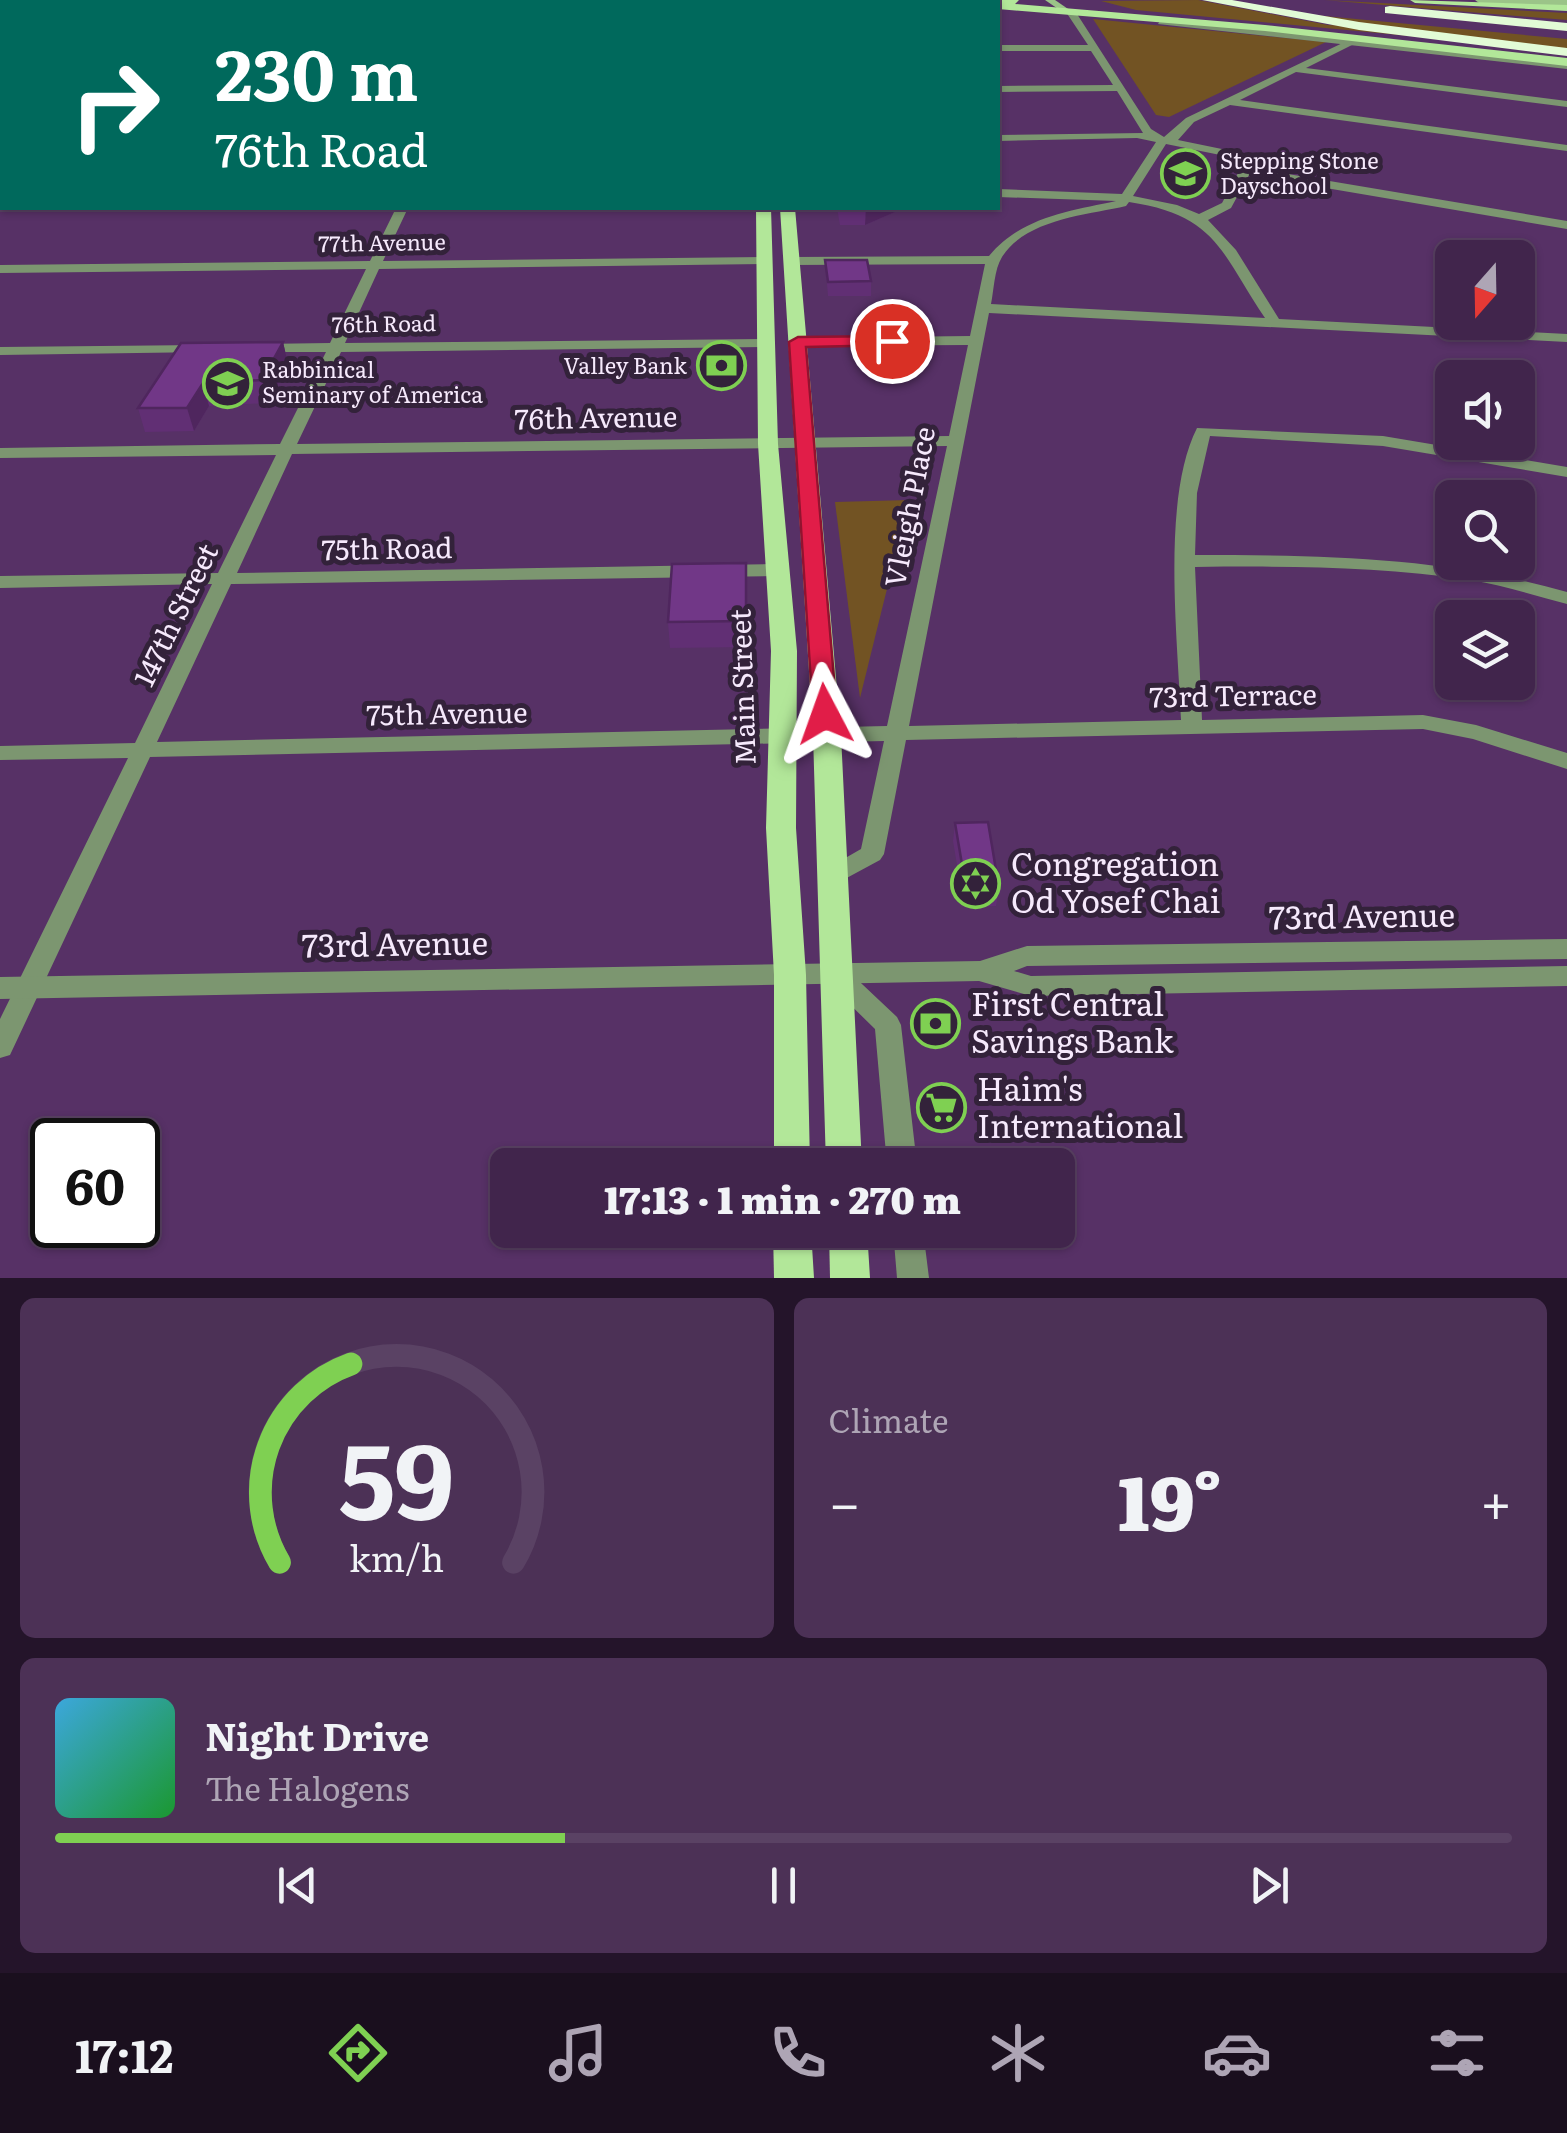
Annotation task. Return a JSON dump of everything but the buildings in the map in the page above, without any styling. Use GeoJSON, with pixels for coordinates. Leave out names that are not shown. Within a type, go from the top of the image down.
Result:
{"type":"FeatureCollection","features":[{"type":"Feature","properties":{"kind":"highway"},"geometry":{"type":"LineString","coordinates":[[1209,0],[1359,26],[1567,52]]}},
{"type":"Feature","properties":{"kind":"highway"},"geometry":{"type":"LineString","coordinates":[[1232,0],[1454,26],[1567,29]]}},
{"type":"Feature","properties":{"kind":"highway"},"geometry":{"type":"LineString","coordinates":[[1279,0],[1567,29]]}},
{"type":"Feature","properties":{"kind":"highway"},"geometry":{"type":"LineString","coordinates":[[1302,0],[1312,1]]}},
{"type":"Feature","properties":{"kind":"highway"},"geometry":{"type":"LineString","coordinates":[[1384,4],[1567,29]]}},
{"type":"Feature","properties":{"kind":"highway"},"geometry":{"type":"LineString","coordinates":[[1384,4],[1567,8]]}},
{"type":"Feature","properties":{"kind":"highway"},"geometry":{"type":"LineString","coordinates":[[1356,40],[1567,52]]}},
{"type":"Feature","properties":{"kind":"main road"},"geometry":{"type":"LineString","coordinates":[[538,0],[586,0]]}},
{"type":"Feature","properties":{"kind":"main road"},"geometry":{"type":"LineString","coordinates":[[654,0],[707,0]]}},
{"type":"Feature","properties":{"kind":"main road"},"geometry":{"type":"LineString","coordinates":[[1022,4],[1039,0]]}},
{"type":"Feature","properties":{"kind":"main road"},"geometry":{"type":"LineString","coordinates":[[1050,0],[1067,10]]}},
{"type":"Feature","properties":{"kind":"main road"},"geometry":{"type":"LineString","coordinates":[[1093,0],[1106,8],[1189,20],[1567,64]]}},
{"type":"Feature","properties":{"kind":"main road"},"geometry":{"type":"LineString","coordinates":[[1415,0],[1567,8]]}},
{"type":"Feature","properties":{"kind":"main road"},"geometry":{"type":"LineString","coordinates":[[1446,0],[1540,8]]}},
{"type":"Feature","properties":{"kind":"main road"},"geometry":{"type":"LineString","coordinates":[[1480,0],[1567,8]]}},
{"type":"Feature","properties":{"kind":"main road"},"geometry":{"type":"LineString","coordinates":[[1022,4],[1189,20]]}},
{"type":"Feature","properties":{"kind":"main road","name":"Main Street"},"geometry":{"type":"LineString","coordinates":[[763,210],[768,444],[784,651],[782,828],[790,975],[792,1148]]}},
{"type":"Feature","properties":{"kind":"main road"},"geometry":{"type":"LineString","coordinates":[[787,210],[827,734],[843,1148]]}},
{"type":"Feature","properties":{"kind":"main road"},"geometry":{"type":"LineString","coordinates":[[793,1248],[794,1278]]}},
{"type":"Feature","properties":{"kind":"main road"},"geometry":{"type":"LineString","coordinates":[[849,1248],[850,1278]]}},
{"type":"Feature","properties":{"kind":"street"},"geometry":{"type":"LineString","coordinates":[[1067,10],[1356,40]]}},
{"type":"Feature","properties":{"kind":"street"},"geometry":{"type":"LineString","coordinates":[[1067,10],[1148,131],[1162,141]]}},
{"type":"Feature","properties":{"kind":"street"},"geometry":{"type":"LineString","coordinates":[[792,261],[993,260],[1005,242],[1027,230],[1122,202],[1162,141],[1172,138],[1190,120],[1356,40]]}},
{"type":"Feature","properties":{"kind":"street"},"geometry":{"type":"LineString","coordinates":[[1000,48],[1092,48]]}},
{"type":"Feature","properties":{"kind":"street"},"geometry":{"type":"LineString","coordinates":[[1292,69],[1567,104]]}},
{"type":"Feature","properties":{"kind":"street"},"geometry":{"type":"LineString","coordinates":[[1000,89],[1121,88]]}},
{"type":"Feature","properties":{"kind":"street"},"geometry":{"type":"LineString","coordinates":[[1226,100],[1567,148]]}},
{"type":"Feature","properties":{"kind":"street"},"geometry":{"type":"LineString","coordinates":[[1145,122],[1190,120]]}},
{"type":"Feature","properties":{"kind":"street"},"geometry":{"type":"LineString","coordinates":[[1000,138],[1137,135],[1250,165],[1567,225]]}},
{"type":"Feature","properties":{"kind":"street"},"geometry":{"type":"LineString","coordinates":[[1200,219],[1227,206],[1250,165]]}},
{"type":"Feature","properties":{"kind":"street"},"geometry":{"type":"LineString","coordinates":[[1000,193],[1128,196],[1200,219],[1216,232],[1275,323]]}},
{"type":"Feature","properties":{"kind":"street","name":"147th Street"},"geometry":{"type":"LineString","coordinates":[[0,1047],[401,210]]}},
{"type":"Feature","properties":{"kind":"street","name":"Vleigh Place"},"geometry":{"type":"LineString","coordinates":[[830,878],[872,854],[993,260]]}},
{"type":"Feature","properties":{"kind":"street","name":"77th Avenue"},"geometry":{"type":"LineString","coordinates":[[0,269],[764,262]]}},
{"type":"Feature","properties":{"kind":"street"},"geometry":{"type":"LineString","coordinates":[[983,308],[1567,338]]}},
{"type":"Feature","properties":{"kind":"street"},"geometry":{"type":"LineString","coordinates":[[798,342],[976,340]]}},
{"type":"Feature","properties":{"kind":"street","name":"76th Road"},"geometry":{"type":"LineString","coordinates":[[235,348],[768,343]]}},
{"type":"Feature","properties":{"kind":"street"},"geometry":{"type":"LineString","coordinates":[[0,351],[215,349]]}},
{"type":"Feature","properties":{"kind":"street"},"geometry":{"type":"LineString","coordinates":[[1192,726],[1187,561],[1192,454],[1203,431],[1383,441],[1567,472]]}},
{"type":"Feature","properties":{"kind":"street","name":"76th Avenue"},"geometry":{"type":"LineString","coordinates":[[0,452],[954,441]]}},
{"type":"Feature","properties":{"kind":"street"},"geometry":{"type":"LineString","coordinates":[[1187,561],[1350,560],[1461,572],[1567,598]]}},
{"type":"Feature","properties":{"kind":"street","name":"75th Road"},"geometry":{"type":"LineString","coordinates":[[0,582],[776,570]]}},
{"type":"Feature","properties":{"kind":"street","name":"73rd Terrace"},"geometry":{"type":"LineString","coordinates":[[895,731],[1422,722],[1476,732],[1567,761]]}},
{"type":"Feature","properties":{"kind":"street","name":"75th Avenue"},"geometry":{"type":"LineString","coordinates":[[0,752],[784,738],[895,731]]}},
{"type":"Feature","properties":{"kind":"street","name":"73rd Avenue"},"geometry":{"type":"LineString","coordinates":[[0,988],[980,971],[1027,956],[1567,949]]}},
{"type":"Feature","properties":{"kind":"street","name":"73rd Avenue"},"geometry":{"type":"LineString","coordinates":[[980,971],[1031,986],[1567,976]]}},
{"type":"Feature","properties":{"kind":"street"},"geometry":{"type":"LineString","coordinates":[[834,973],[888,1025],[900,1148]]}},
{"type":"Feature","properties":{"kind":"street"},"geometry":{"type":"LineString","coordinates":[[910,1248],[913,1278]]}},
{"type":"Feature","properties":{"kind":"shaded area"},"geometry":{"type":"Polygon","coordinates":[[[1198,0],[1328,25],[1380,27],[1303,14],[1567,39],[1567,51],[1136,10],[1101,1],[1198,0]]]}},
{"type":"Feature","properties":{"kind":"shaded area"},"geometry":{"type":"Polygon","coordinates":[[[1324,0],[1567,13],[1567,20],[1324,0]]]}},
{"type":"Feature","properties":{"kind":"shaded area"},"geometry":{"type":"Polygon","coordinates":[[[1093,19],[1326,42],[1169,117],[1156,115],[1093,19]]]}},
{"type":"Feature","properties":{"kind":"shaded area"},"geometry":{"type":"Polygon","coordinates":[[[909,500],[860,698],[835,502],[909,500]]]}},
{"type":"Feature","properties":{"kind":"place","name":"Stepping Stone Dayschool"},"geometry":{"type":"Point","coordinates":[1185,174]}},
{"type":"Feature","properties":{"kind":"place","name":"Valley Bank"},"geometry":{"type":"Point","coordinates":[722,366]}},
{"type":"Feature","properties":{"kind":"place","name":"Rabbinical Seminary of America"},"geometry":{"type":"Point","coordinates":[227,383]}},
{"type":"Feature","properties":{"kind":"place","name":"Congregation Od Yosef Chai"},"geometry":{"type":"Point","coordinates":[976,883]}},
{"type":"Feature","properties":{"kind":"place","name":"First Central Savings Bank"},"geometry":{"type":"Point","coordinates":[936,1023]}},
{"type":"Feature","properties":{"kind":"place","name":"Haim's International"},"geometry":{"type":"Point","coordinates":[942,1108]}},
{"type":"Feature","properties":{"kind":"route"},"geometry":{"type":"LineString","coordinates":[[825,714],[798,342],[892,341]]}}]}
